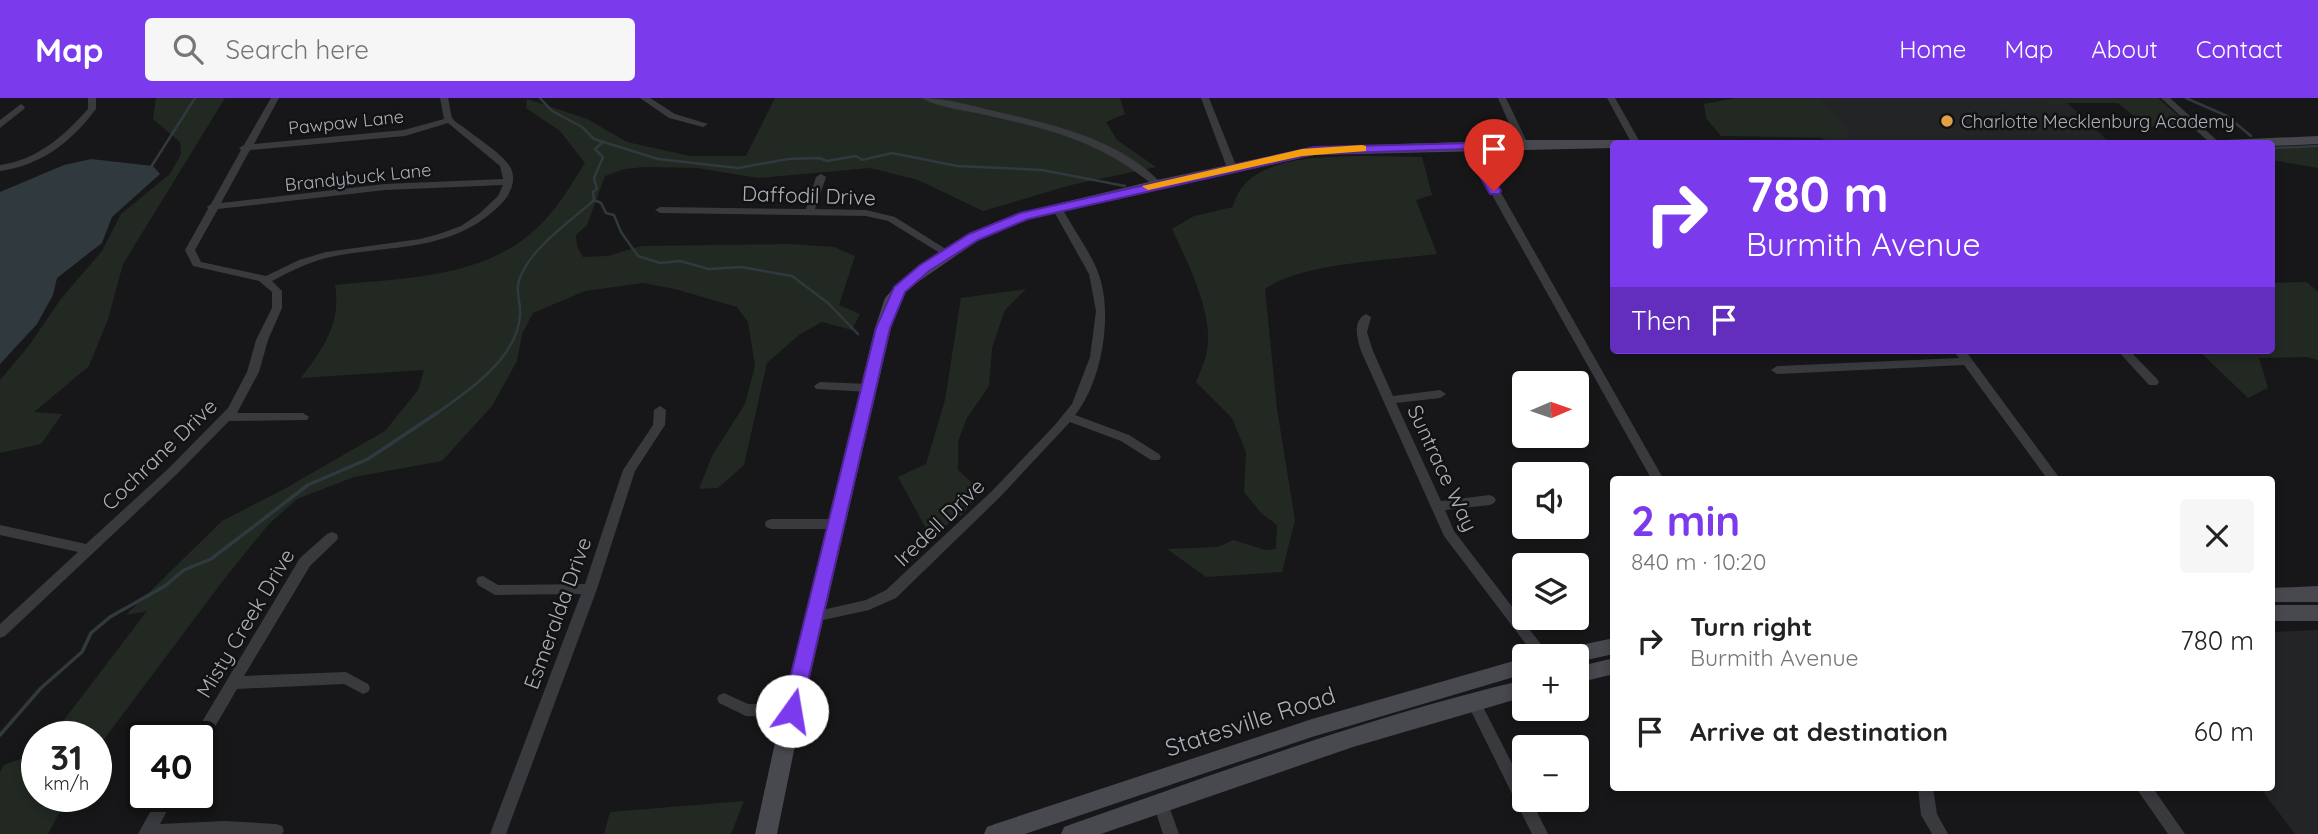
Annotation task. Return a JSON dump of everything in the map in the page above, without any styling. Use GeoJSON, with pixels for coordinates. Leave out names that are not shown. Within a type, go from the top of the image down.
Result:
{"type":"FeatureCollection","features":[{"type":"Feature","properties":{"kind":"street"},"geometry":{"type":"LineString","coordinates":[[0,168],[24,166],[42,156],[86,116],[92,109],[92,98]]}},
{"type":"Feature","properties":{"kind":"street"},"geometry":{"type":"LineString","coordinates":[[275,98],[195,236],[190,250],[192,259],[208,269],[267,280],[310,259],[405,246],[460,229],[495,206],[506,191],[509,172],[504,164],[449,120],[444,98]]}},
{"type":"Feature","properties":{"kind":"street"},"geometry":{"type":"LineString","coordinates":[[644,98],[672,116],[703,124]]}},
{"type":"Feature","properties":{"kind":"street"},"geometry":{"type":"LineString","coordinates":[[926,98],[1079,137],[1137,163],[1157,184]]}},
{"type":"Feature","properties":{"kind":"street"},"geometry":{"type":"LineString","coordinates":[[1205,98],[1232,168]]}},
{"type":"Feature","properties":{"kind":"street"},"geometry":{"type":"LineString","coordinates":[[1502,98],[1522,144]]}},
{"type":"Feature","properties":{"kind":"street"},"geometry":{"type":"LineString","coordinates":[[1611,98],[1635,140]]}},
{"type":"Feature","properties":{"kind":"street"},"geometry":{"type":"LineString","coordinates":[[2165,98],[2212,140]]}},
{"type":"Feature","properties":{"kind":"street"},"geometry":{"type":"LineString","coordinates":[[0,125],[21,107]]}},
{"type":"Feature","properties":{"kind":"street","name":"Pawpaw Lane"},"geometry":{"type":"LineString","coordinates":[[244,148],[405,133],[449,120]]}},
{"type":"Feature","properties":{"kind":"street"},"geometry":{"type":"LineString","coordinates":[[2275,142],[2318,140]]}},
{"type":"Feature","properties":{"kind":"street"},"geometry":{"type":"LineString","coordinates":[[766,834],[792,711],[883,328],[894,299],[904,285],[947,253],[991,228],[1057,208],[1157,184],[1314,151],[1610,143]]}},
{"type":"Feature","properties":{"kind":"street"},"geometry":{"type":"LineString","coordinates":[[1469,145],[1656,476]]}},
{"type":"Feature","properties":{"kind":"street"},"geometry":{"type":"LineString","coordinates":[[810,211],[821,177]]}},
{"type":"Feature","properties":{"kind":"street","name":"Brandybuck Lane"},"geometry":{"type":"LineString","coordinates":[[212,207],[323,197],[385,187],[508,182]]}},
{"type":"Feature","properties":{"kind":"street","name":"Iredell Drive"},"geometry":{"type":"LineString","coordinates":[[814,617],[869,605],[891,594],[965,526],[1068,417],[1082,395],[1094,363],[1101,311],[1094,274],[1057,208]]}},
{"type":"Feature","properties":{"kind":"street","name":"Daffodil Drive"},"geometry":{"type":"LineString","coordinates":[[660,210],[852,212],[885,217],[947,253]]}},
{"type":"Feature","properties":{"kind":"street","name":"Cochrane Drive"},"geometry":{"type":"LineString","coordinates":[[0,632],[226,417],[248,386],[262,340],[277,308],[277,291],[267,280]]}},
{"type":"Feature","properties":{"kind":"street","name":"Suntrace Way"},"geometry":{"type":"LineString","coordinates":[[1366,317],[1361,332],[1455,543],[1534,644]]}},
{"type":"Feature","properties":{"kind":"street"},"geometry":{"type":"LineString","coordinates":[[1962,354],[2052,476]]}},
{"type":"Feature","properties":{"kind":"street"},"geometry":{"type":"LineString","coordinates":[[2127,354],[2153,382]]}},
{"type":"Feature","properties":{"kind":"street"},"geometry":{"type":"LineString","coordinates":[[1777,370],[1967,361]]}},
{"type":"Feature","properties":{"kind":"street"},"geometry":{"type":"LineString","coordinates":[[820,386],[869,388]]}},
{"type":"Feature","properties":{"kind":"street"},"geometry":{"type":"LineString","coordinates":[[1390,400],[1440,394]]}},
{"type":"Feature","properties":{"kind":"street","name":"Esmeralda Drive"},"geometry":{"type":"LineString","coordinates":[[498,834],[590,589],[629,470],[659,425],[660,410]]}},
{"type":"Feature","properties":{"kind":"street"},"geometry":{"type":"LineString","coordinates":[[226,417],[303,418]]}},
{"type":"Feature","properties":{"kind":"street"},"geometry":{"type":"LineString","coordinates":[[1068,417],[1125,438],[1155,457]]}},
{"type":"Feature","properties":{"kind":"street"},"geometry":{"type":"LineString","coordinates":[[1437,506],[1490,500]]}},
{"type":"Feature","properties":{"kind":"street"},"geometry":{"type":"LineString","coordinates":[[771,524],[836,524]]}},
{"type":"Feature","properties":{"kind":"street"},"geometry":{"type":"LineString","coordinates":[[0,530],[88,549]]}},
{"type":"Feature","properties":{"kind":"street","name":"Misty Creek Drive"},"geometry":{"type":"LineString","coordinates":[[210,721],[304,562],[332,537]]}},
{"type":"Feature","properties":{"kind":"street"},"geometry":{"type":"LineString","coordinates":[[483,581],[495,590],[590,589]]}},
{"type":"Feature","properties":{"kind":"street"},"geometry":{"type":"LineString","coordinates":[[2275,595],[2318,594]]}},
{"type":"Feature","properties":{"kind":"street"},"geometry":{"type":"LineString","coordinates":[[2275,613],[2318,613]]}},
{"type":"Feature","properties":{"kind":"street"},"geometry":{"type":"LineString","coordinates":[[1589,651],[1610,647]]}},
{"type":"Feature","properties":{"kind":"street"},"geometry":{"type":"LineString","coordinates":[[1589,672],[1610,667]]}},
{"type":"Feature","properties":{"kind":"street","name":"Statesville Road"},"geometry":{"type":"LineString","coordinates":[[995,834],[1312,728],[1512,670]]}},
{"type":"Feature","properties":{"kind":"street"},"geometry":{"type":"LineString","coordinates":[[233,683],[346,678],[363,688]]}},
{"type":"Feature","properties":{"kind":"street"},"geometry":{"type":"LineString","coordinates":[[1072,834],[1300,755],[1512,691]]}},
{"type":"Feature","properties":{"kind":"street"},"geometry":{"type":"LineString","coordinates":[[724,699],[746,710],[792,711]]}},
{"type":"Feature","properties":{"kind":"street"},"geometry":{"type":"LineString","coordinates":[[1473,701],[1539,834]]}},
{"type":"Feature","properties":{"kind":"street"},"geometry":{"type":"LineString","coordinates":[[1926,791],[1929,815],[1940,834]]}},
{"type":"Feature","properties":{"kind":"street"},"geometry":{"type":"LineString","coordinates":[[2146,791],[2177,834]]}},
{"type":"Feature","properties":{"kind":"street"},"geometry":{"type":"LineString","coordinates":[[1161,803],[1171,834]]}},
{"type":"Feature","properties":{"kind":"street"},"geometry":{"type":"LineString","coordinates":[[147,833],[158,812]]}},
{"type":"Feature","properties":{"kind":"street"},"geometry":{"type":"LineString","coordinates":[[147,833],[224,828],[276,831]]}},
{"type":"Feature","properties":{"kind":"shaded area"},"geometry":{"type":"Polygon","coordinates":[[[156,98],[225,98],[123,264],[108,319],[89,366],[34,412],[62,414],[41,444],[0,453],[0,380],[28,347],[60,300],[102,251],[121,214],[170,174],[181,154],[180,142],[153,119],[156,98]]]}},
{"type":"Feature","properties":{"kind":"shaded area"},"geometry":{"type":"Polygon","coordinates":[[[775,98],[1120,98],[1125,114],[1106,122],[1117,140],[1156,167],[1071,185],[983,211],[918,180],[870,168],[758,178],[697,168],[645,167],[624,169],[605,176],[587,225],[576,235],[577,246],[583,257],[608,256],[641,246],[790,244],[834,247],[855,256],[839,305],[860,314],[852,330],[822,322],[800,334],[767,363],[744,465],[718,488],[699,489],[712,456],[745,404],[755,366],[748,322],[737,307],[675,289],[643,283],[585,291],[533,313],[522,334],[517,361],[492,406],[442,461],[354,477],[297,499],[268,525],[225,578],[112,729],[112,721],[63,721],[147,611],[126,615],[222,521],[385,431],[418,390],[424,370],[301,378],[323,346],[333,324],[336,312],[335,285],[436,274],[485,260],[529,235],[560,201],[585,163],[560,131],[526,108],[527,99],[587,119],[627,142],[690,156],[746,156],[775,98]]]}},
{"type":"Feature","properties":{"kind":"shaded area"},"geometry":{"type":"Polygon","coordinates":[[[1736,98],[1816,98],[1846,128],[1849,138],[1721,136],[1706,118],[1704,104],[1736,98]]]}},
{"type":"Feature","properties":{"kind":"shaded area","name":"Charlotte Mecklenburg Academy"},"geometry":{"type":"Polygon","coordinates":[[[1791,98],[2062,98],[2107,140],[1824,140],[1791,98]]]}},
{"type":"Feature","properties":{"kind":"shaded area"},"geometry":{"type":"Polygon","coordinates":[[[2045,98],[2158,98],[2190,126],[2147,127],[2118,103],[2049,103],[2045,98]]]}},
{"type":"Feature","properties":{"kind":"shaded area"},"geometry":{"type":"Polygon","coordinates":[[[2318,146],[2318,168],[2275,161],[2275,147],[2318,146]]]}},
{"type":"Feature","properties":{"kind":"shaded area"},"geometry":{"type":"Polygon","coordinates":[[[1422,157],[1432,195],[1416,200],[1437,254],[1323,268],[1300,273],[1265,289],[1277,409],[1295,520],[1282,572],[1206,577],[1167,549],[1218,547],[1233,540],[1265,550],[1276,549],[1277,525],[1261,513],[1244,492],[1246,452],[1232,418],[1196,382],[1207,351],[1207,321],[1198,288],[1172,229],[1194,216],[1233,207],[1240,190],[1253,177],[1269,168],[1307,159],[1422,157]]]}},
{"type":"Feature","properties":{"kind":"shaded area"},"geometry":{"type":"Polygon","coordinates":[[[91,159],[153,166],[160,174],[112,217],[102,243],[57,278],[53,295],[37,324],[0,364],[0,192],[64,165],[91,159]]]}},
{"type":"Feature","properties":{"kind":"shaded area"},"geometry":{"type":"Polygon","coordinates":[[[2307,282],[2318,292],[2318,360],[2307,357],[2259,358],[2268,388],[2248,398],[2202,354],[2275,354],[2275,283],[2307,282]]]}},
{"type":"Feature","properties":{"kind":"shaded area"},"geometry":{"type":"Polygon","coordinates":[[[1026,289],[1005,310],[992,348],[989,386],[967,418],[958,441],[958,470],[981,491],[963,514],[930,536],[898,477],[926,464],[945,400],[961,298],[1026,289]]]}},
{"type":"Feature","properties":{"kind":"shaded area"},"geometry":{"type":"Polygon","coordinates":[[[2318,630],[2318,834],[2295,834],[2262,791],[2275,791],[2275,632],[2318,630]]]}},
{"type":"Feature","properties":{"kind":"shaded area"},"geometry":{"type":"Polygon","coordinates":[[[21,759],[21,812],[60,812],[48,834],[0,834],[0,772],[4,765],[21,759]]]}},
{"type":"Feature","properties":{"kind":"shaded area"},"geometry":{"type":"Polygon","coordinates":[[[744,801],[731,834],[604,834],[610,812],[744,801]]]}},
{"type":"Feature","properties":{"kind":"waterway"},"geometry":{"type":"LineString","coordinates":[[151,167],[195,98]]}},
{"type":"Feature","properties":{"kind":"waterway"},"geometry":{"type":"LineString","coordinates":[[540,98],[552,111],[582,127],[594,139],[658,159],[738,168],[788,159],[819,158],[827,161],[856,156],[862,160],[892,153],[957,166],[1042,170],[1125,186]]}},
{"type":"Feature","properties":{"kind":"waterway"},"geometry":{"type":"LineString","coordinates":[[2186,98],[2227,116],[2251,136]]}},
{"type":"Feature","properties":{"kind":"waterway"},"geometry":{"type":"LineString","coordinates":[[594,200],[593,192],[597,189],[594,178],[603,157],[595,149],[603,142]]}},
{"type":"Feature","properties":{"kind":"waterway"},"geometry":{"type":"LineString","coordinates":[[2275,148],[2318,146]]}},
{"type":"Feature","properties":{"kind":"waterway"},"geometry":{"type":"LineString","coordinates":[[434,415],[475,385],[500,360],[517,331],[520,315],[519,279],[528,262],[554,234],[594,200]]}},
{"type":"Feature","properties":{"kind":"waterway"},"geometry":{"type":"LineString","coordinates":[[594,200],[601,203],[606,213],[614,215],[621,232],[638,256],[660,263],[680,261],[709,269],[741,267],[792,276],[828,303],[858,334]]}},
{"type":"Feature","properties":{"kind":"waterway"},"geometry":{"type":"LineString","coordinates":[[0,735],[41,688],[82,652],[91,633],[110,617],[165,586],[184,570],[211,559],[308,485],[368,459],[434,415]]}},
{"type":"Feature","properties":{"kind":"slow traffic"},"geometry":{"type":"LineString","coordinates":[[1148,186],[1302,153],[1362,148]]}},
{"type":"Feature","properties":{"kind":"place","name":"Charlotte Mecklenburg Academy"},"geometry":{"type":"Point","coordinates":[1947,121]}},
{"type":"Feature","properties":{"kind":"route"},"geometry":{"type":"LineString","coordinates":[[792,711],[888,310],[899,290],[925,268],[974,237],[1010,220],[1157,184],[1314,151],[1469,145],[1494,191]]}}]}
